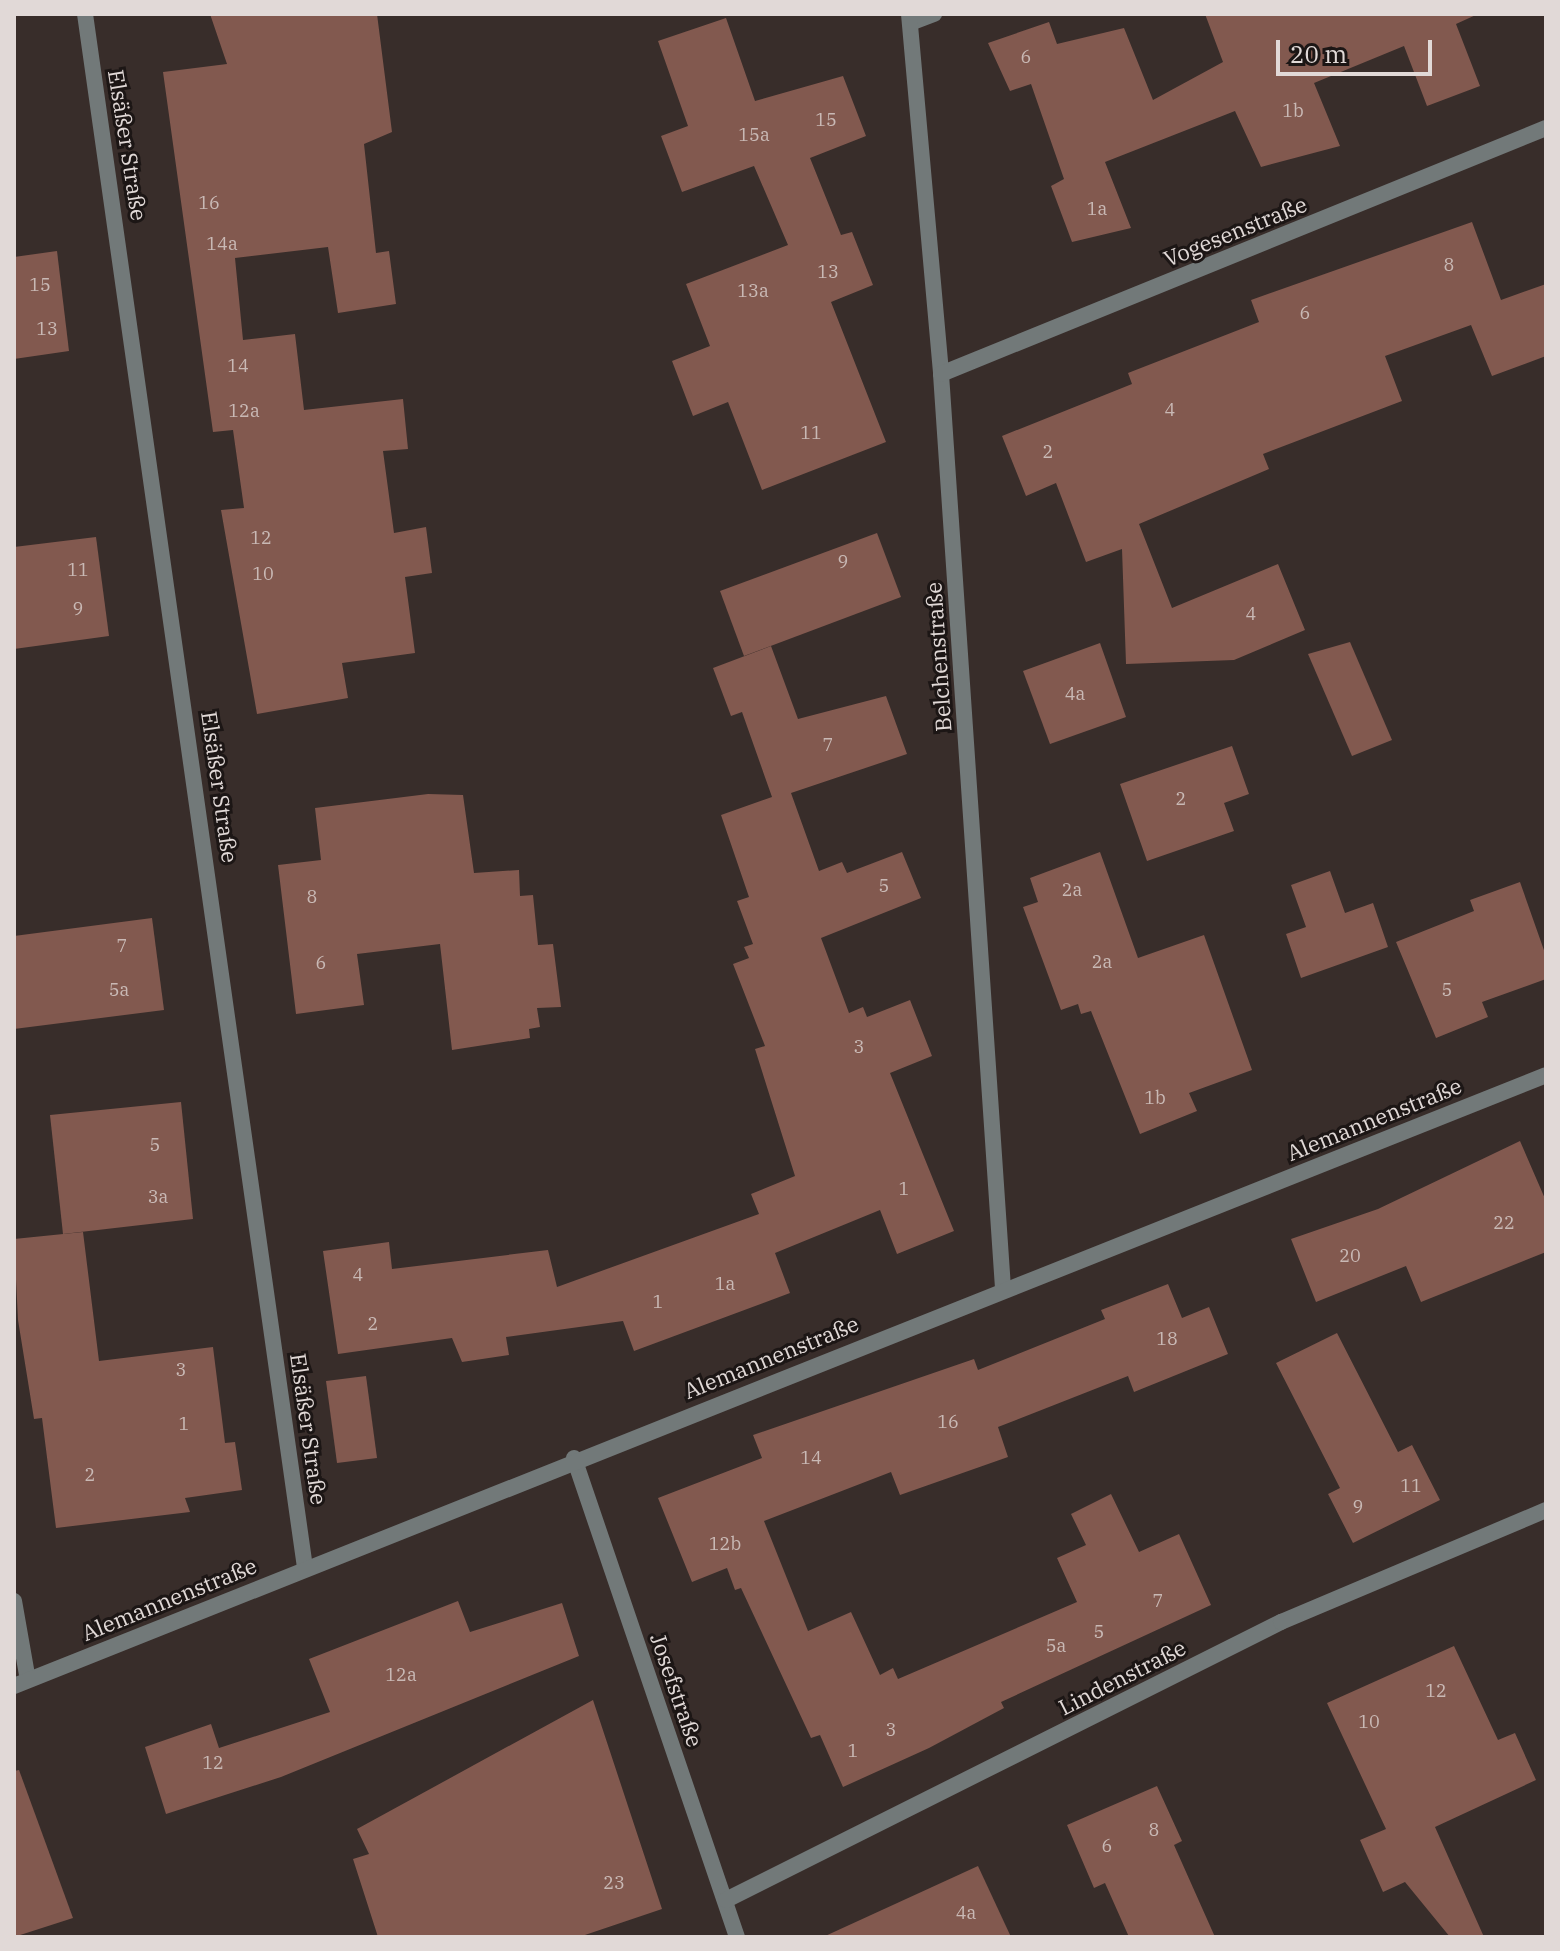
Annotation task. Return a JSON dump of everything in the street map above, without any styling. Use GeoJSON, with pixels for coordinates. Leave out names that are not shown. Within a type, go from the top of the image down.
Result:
{"type":"FeatureCollection","features":[{"type":"Feature","properties":{"kind":"street","name":"Elsäßer Straße"},"geometry":{"type":"LineString","coordinates":[[85,14],[305,1567]]}},
{"type":"Feature","properties":{"kind":"street","name":"Belchenstraße"},"geometry":{"type":"LineString","coordinates":[[934,14],[910,18],[941,374],[1003,1289]]}},
{"type":"Feature","properties":{"kind":"street","name":"Vogesenstraße"},"geometry":{"type":"LineString","coordinates":[[941,374],[1546,128]]}},
{"type":"Feature","properties":{"kind":"street","name":"Alemannenstraße"},"geometry":{"type":"LineString","coordinates":[[21,1683],[574,1458],[1546,1075]]}},
{"type":"Feature","properties":{"kind":"street","name":"Josefstraße"},"geometry":{"type":"LineString","coordinates":[[574,1458],[737,1937]]}},
{"type":"Feature","properties":{"kind":"street","name":"Lindenstraße"},"geometry":{"type":"LineString","coordinates":[[726,1900],[1281,1622],[1546,1510]]}},
{"type":"Feature","properties":{"kind":"street"},"geometry":{"type":"LineString","coordinates":[[14,1601],[21,1683]]}},
{"type":"Feature","properties":{"kind":"building"},"geometry":{"type":"Polygon","coordinates":[[[210,14],[377,14],[392,132],[364,144],[376,253],[389,251],[396,304],[338,313],[328,247],[235,258],[243,340],[295,334],[304,410],[403,399],[408,449],[383,451],[394,533],[426,527],[432,573],[405,577],[415,653],[342,663],[348,698],[257,714],[221,510],[244,508],[233,430],[213,432],[163,72],[227,64],[210,14]]]}},
{"type":"Feature","properties":{"kind":"building"},"geometry":{"type":"Polygon","coordinates":[[[1205,14],[1478,14],[1456,24],[1480,86],[1427,106],[1404,46],[1314,83],[1340,146],[1261,167],[1235,111],[1105,162],[1131,228],[1072,242],[1051,186],[1064,179],[1031,84],[1010,91],[988,43],[1049,22],[1057,44],[1124,28],[1153,100],[1223,62],[1205,14]]]}},
{"type":"Feature","properties":{"kind":"building"},"geometry":{"type":"Polygon","coordinates":[[[726,18],[755,101],[843,76],[866,136],[810,158],[841,235],[852,232],[873,285],[831,302],[886,442],[762,490],[728,402],[693,416],[672,361],[710,346],[686,284],[788,245],[754,166],[682,192],[661,136],[688,126],[658,41],[726,18]]]}},
{"type":"Feature","properties":{"kind":"building"},"geometry":{"type":"Polygon","coordinates":[[[1472,222],[1501,300],[1546,284],[1546,356],[1492,376],[1471,325],[1385,356],[1402,401],[1263,454],[1269,469],[1139,524],[1172,608],[1278,564],[1305,630],[1234,660],[1126,664],[1122,549],[1086,562],[1056,483],[1026,496],[1002,436],[1132,384],[1128,373],[1259,322],[1251,300],[1472,222]]]}},
{"type":"Feature","properties":{"kind":"building"},"geometry":{"type":"Polygon","coordinates":[[[57,251],[69,351],[14,359],[14,257],[57,251]]]}},
{"type":"Feature","properties":{"kind":"building"},"geometry":{"type":"Polygon","coordinates":[[[877,533],[901,597],[744,656],[720,591],[877,533]]]}},
{"type":"Feature","properties":{"kind":"building"},"geometry":{"type":"Polygon","coordinates":[[[96,537],[109,636],[14,649],[14,547],[96,537]]]}},
{"type":"Feature","properties":{"kind":"building"},"geometry":{"type":"Polygon","coordinates":[[[1350,642],[1392,740],[1352,756],[1308,654],[1350,642]]]}},
{"type":"Feature","properties":{"kind":"building"},"geometry":{"type":"Polygon","coordinates":[[[1100,643],[1126,717],[1050,744],[1023,671],[1100,643]]]}},
{"type":"Feature","properties":{"kind":"building"},"geometry":{"type":"Polygon","coordinates":[[[771,646],[798,719],[886,696],[907,754],[791,793],[819,871],[842,862],[847,873],[902,852],[921,898],[821,938],[849,1013],[863,1007],[867,1017],[910,1000],[932,1056],[890,1073],[954,1231],[897,1254],[880,1210],[775,1253],[790,1293],[634,1351],[623,1321],[506,1337],[509,1355],[462,1362],[452,1338],[338,1354],[323,1251],[389,1242],[392,1269],[548,1250],[557,1287],[759,1214],[751,1194],[795,1176],[755,1049],[765,1046],[733,964],[749,958],[744,947],[753,944],[737,901],[749,897],[721,815],[772,797],[742,712],[731,716],[713,668],[771,646]]]}},
{"type":"Feature","properties":{"kind":"building"},"geometry":{"type":"Polygon","coordinates":[[[1232,746],[1249,794],[1224,803],[1234,831],[1147,861],[1120,784],[1232,746]]]}},
{"type":"Feature","properties":{"kind":"building"},"geometry":{"type":"Polygon","coordinates":[[[428,794],[463,795],[474,873],[519,870],[520,896],[533,895],[538,945],[553,944],[561,1007],[537,1008],[540,1027],[529,1029],[530,1038],[452,1050],[440,944],[357,954],[364,1005],[296,1014],[278,865],[321,860],[315,808],[428,794]]]}},
{"type":"Feature","properties":{"kind":"building"},"geometry":{"type":"Polygon","coordinates":[[[1100,852],[1138,958],[1204,935],[1252,1070],[1189,1093],[1197,1111],[1140,1134],[1091,1011],[1081,1014],[1078,1004],[1061,1010],[1023,907],[1038,902],[1030,878],[1100,852]]]}},
{"type":"Feature","properties":{"kind":"building"},"geometry":{"type":"Polygon","coordinates":[[[1330,871],[1345,913],[1373,903],[1388,947],[1301,978],[1286,934],[1306,927],[1291,885],[1330,871]]]}},
{"type":"Feature","properties":{"kind":"building"},"geometry":{"type":"Polygon","coordinates":[[[1520,882],[1546,956],[1546,979],[1482,1002],[1488,1017],[1436,1038],[1396,942],[1474,911],[1470,900],[1520,882]]]}},
{"type":"Feature","properties":{"kind":"building"},"geometry":{"type":"Polygon","coordinates":[[[152,918],[164,1010],[14,1029],[14,936],[152,918]]]}},
{"type":"Feature","properties":{"kind":"building"},"geometry":{"type":"Polygon","coordinates":[[[181,1102],[193,1219],[63,1234],[50,1115],[181,1102]]]}},
{"type":"Feature","properties":{"kind":"building"},"geometry":{"type":"Polygon","coordinates":[[[1520,1141],[1546,1201],[1546,1252],[1421,1302],[1406,1266],[1316,1302],[1291,1239],[1378,1209],[1520,1141]]]}},
{"type":"Feature","properties":{"kind":"building"},"geometry":{"type":"Polygon","coordinates":[[[83,1232],[99,1361],[213,1347],[225,1443],[235,1442],[242,1490],[185,1498],[190,1512],[56,1528],[42,1418],[34,1419],[18,1320],[14,1239],[83,1232]]]}},
{"type":"Feature","properties":{"kind":"building"},"geometry":{"type":"Polygon","coordinates":[[[1168,1284],[1182,1318],[1209,1307],[1228,1354],[1134,1392],[1128,1376],[998,1427],[1008,1457],[900,1495],[891,1472],[764,1521],[808,1631],[851,1612],[880,1675],[893,1668],[898,1679],[1077,1602],[1057,1558],[1086,1545],[1071,1514],[1111,1494],[1139,1552],[1179,1534],[1211,1605],[1001,1702],[1004,1708],[929,1748],[843,1787],[820,1735],[811,1738],[741,1588],[735,1590],[727,1568],[692,1582],[658,1498],[762,1458],[753,1435],[974,1359],[978,1370],[1105,1319],[1101,1310],[1168,1284]]]}},
{"type":"Feature","properties":{"kind":"building"},"geometry":{"type":"Polygon","coordinates":[[[1337,1333],[1398,1452],[1412,1445],[1440,1500],[1353,1543],[1328,1494],[1340,1488],[1276,1363],[1337,1333]]]}},
{"type":"Feature","properties":{"kind":"building"},"geometry":{"type":"Polygon","coordinates":[[[366,1376],[377,1458],[337,1463],[326,1381],[366,1376]]]}},
{"type":"Feature","properties":{"kind":"building"},"geometry":{"type":"Polygon","coordinates":[[[458,1601],[470,1632],[562,1603],[579,1656],[281,1777],[166,1814],[145,1747],[211,1724],[219,1748],[330,1712],[309,1659],[458,1601]]]}},
{"type":"Feature","properties":{"kind":"building"},"geometry":{"type":"Polygon","coordinates":[[[1454,1646],[1498,1740],[1515,1733],[1536,1780],[1435,1827],[1484,1937],[1450,1937],[1405,1882],[1383,1892],[1360,1840],[1386,1829],[1327,1703],[1454,1646]]]}},
{"type":"Feature","properties":{"kind":"building"},"geometry":{"type":"Polygon","coordinates":[[[593,1700],[662,1909],[579,1937],[378,1937],[353,1859],[369,1854],[357,1829],[593,1700]]]}},
{"type":"Feature","properties":{"kind":"building"},"geometry":{"type":"Polygon","coordinates":[[[19,1770],[73,1918],[14,1937],[14,1771],[19,1770]]]}},
{"type":"Feature","properties":{"kind":"building"},"geometry":{"type":"Polygon","coordinates":[[[1157,1786],[1182,1841],[1174,1845],[1215,1937],[1129,1937],[1105,1883],[1094,1888],[1067,1825],[1157,1786]]]}},
{"type":"Feature","properties":{"kind":"building"},"geometry":{"type":"Polygon","coordinates":[[[978,1866],[1011,1937],[823,1937],[978,1866]]]}}]}
